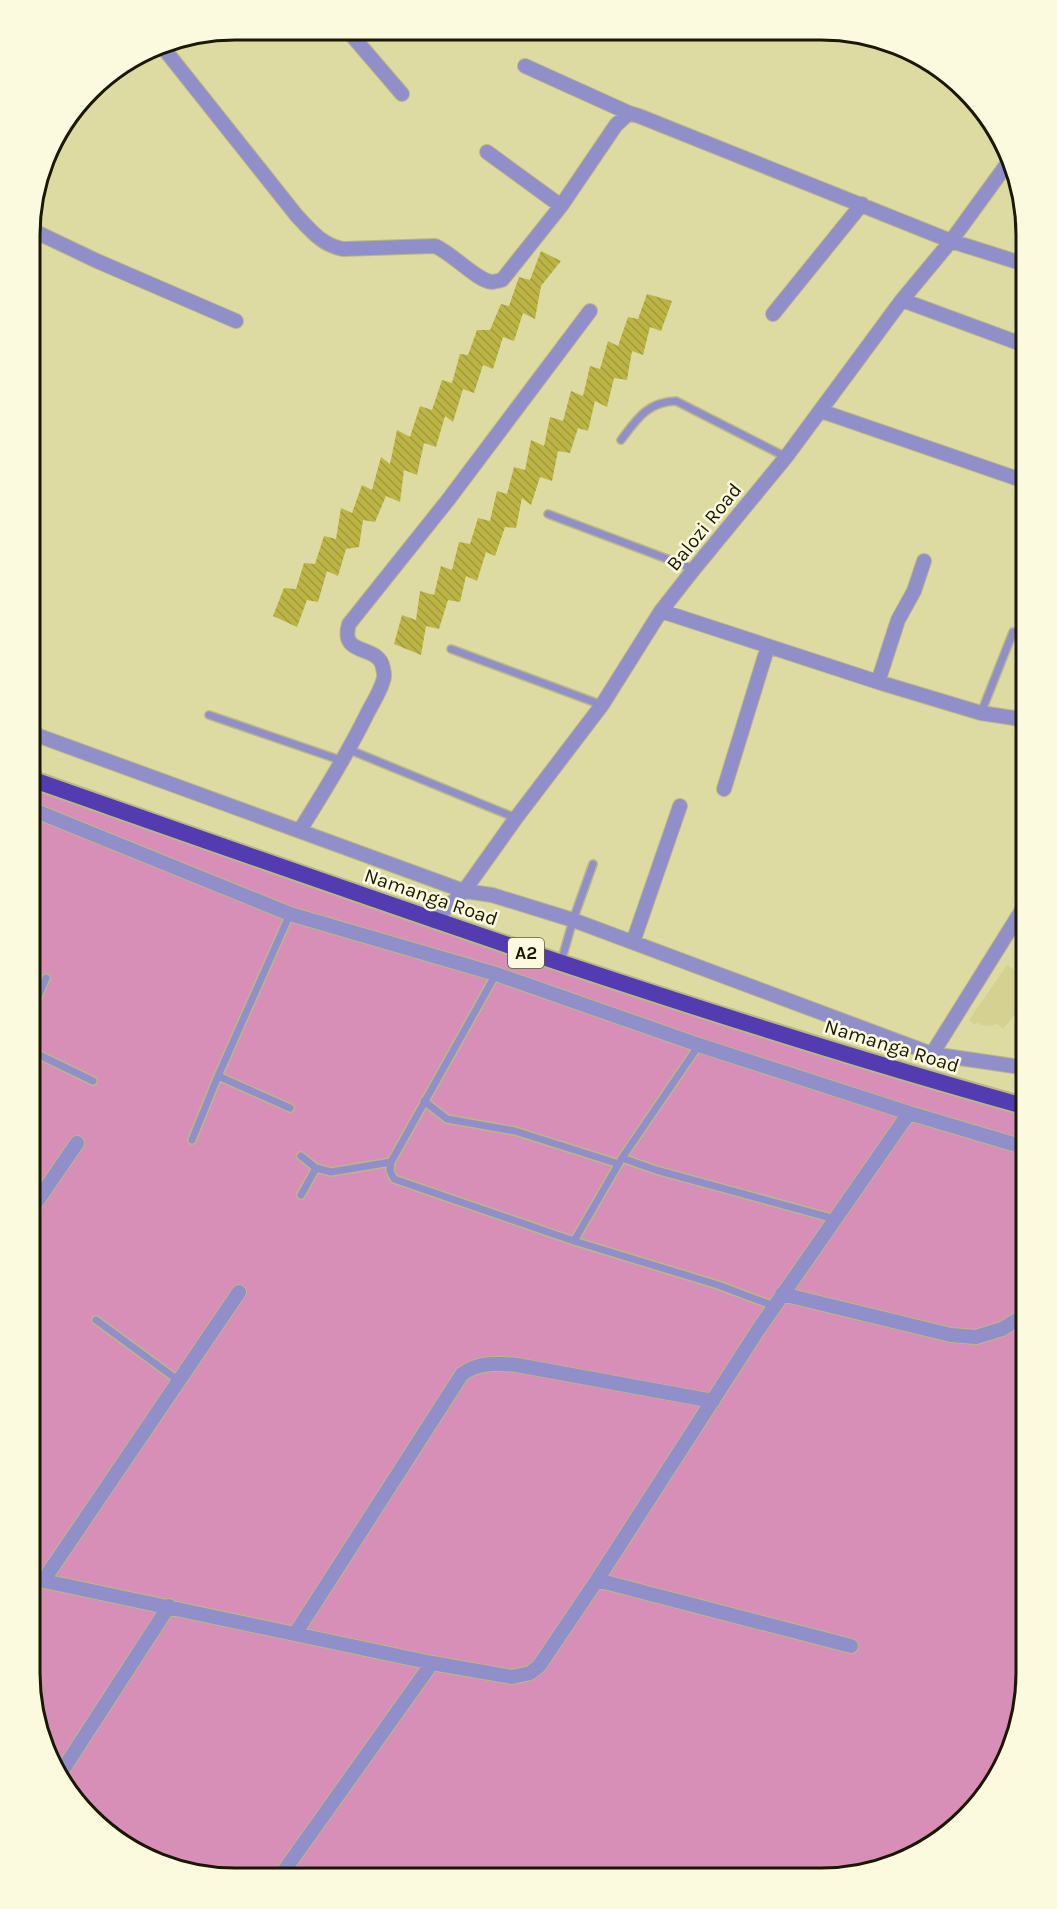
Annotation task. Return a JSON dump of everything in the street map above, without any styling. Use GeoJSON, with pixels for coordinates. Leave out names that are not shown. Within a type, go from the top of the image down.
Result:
{"type":"FeatureCollection","features":[{"type":"Feature","properties":{"kind":"highway","name":"Namanga Road"},"geometry":{"type":"LineString","coordinates":[[40,782],[560,964],[916,1076],[1016,1104]]}},
{"type":"Feature","properties":{"kind":"street"},"geometry":{"type":"LineString","coordinates":[[356,41],[402,94]]}},
{"type":"Feature","properties":{"kind":"street"},"geometry":{"type":"LineString","coordinates":[[168,53],[297,216],[321,241],[331,247],[343,249],[435,246],[482,279],[493,282],[502,280],[561,206],[616,125],[629,113]]}},
{"type":"Feature","properties":{"kind":"street"},"geometry":{"type":"LineString","coordinates":[[525,66],[629,113],[951,241],[1016,262]]}},
{"type":"Feature","properties":{"kind":"street"},"geometry":{"type":"LineString","coordinates":[[486,152],[561,206]]}},
{"type":"Feature","properties":{"kind":"street","name":"Balozi Road"},"geometry":{"type":"LineString","coordinates":[[433,921],[464,891],[602,705],[661,611],[786,458],[902,300],[951,241],[1004,168]]}},
{"type":"Feature","properties":{"kind":"street"},"geometry":{"type":"LineString","coordinates":[[773,314],[862,204]]}},
{"type":"Feature","properties":{"kind":"street"},"geometry":{"type":"LineString","coordinates":[[40,234],[236,321]]}},
{"type":"Feature","properties":{"kind":"street"},"geometry":{"type":"LineString","coordinates":[[902,300],[1016,342]]}},
{"type":"Feature","properties":{"kind":"street"},"geometry":{"type":"LineString","coordinates":[[300,830],[346,755],[384,679],[382,662],[378,657],[352,645],[348,640],[346,633],[349,624],[448,500],[590,311]]}},
{"type":"Feature","properties":{"kind":"street"},"geometry":{"type":"LineString","coordinates":[[821,411],[1016,478]]}},
{"type":"Feature","properties":{"kind":"street"},"geometry":{"type":"LineString","coordinates":[[878,682],[898,620],[914,591],[924,561]]}},
{"type":"Feature","properties":{"kind":"street"},"geometry":{"type":"LineString","coordinates":[[661,611],[878,682],[981,713],[1016,719]]}},
{"type":"Feature","properties":{"kind":"street"},"geometry":{"type":"LineString","coordinates":[[724,789],[768,646]]}},
{"type":"Feature","properties":{"kind":"street"},"geometry":{"type":"LineString","coordinates":[[40,736],[464,891],[492,895],[573,920],[932,1054],[1016,1066]]}},
{"type":"Feature","properties":{"kind":"street"},"geometry":{"type":"LineString","coordinates":[[633,942],[680,806]]}},
{"type":"Feature","properties":{"kind":"street"},"geometry":{"type":"LineString","coordinates":[[40,813],[290,914],[496,974],[699,1045],[909,1113],[1016,1145]]}},
{"type":"Feature","properties":{"kind":"street"},"geometry":{"type":"LineString","coordinates":[[932,1054],[1016,920]]}},
{"type":"Feature","properties":{"kind":"street"},"geometry":{"type":"LineString","coordinates":[[40,1580],[432,1663],[512,1677],[530,1673],[539,1666],[597,1580],[782,1294],[909,1113]]}},
{"type":"Feature","properties":{"kind":"street"},"geometry":{"type":"LineString","coordinates":[[40,1197],[77,1143]]}},
{"type":"Feature","properties":{"kind":"street"},"geometry":{"type":"LineString","coordinates":[[40,1573],[179,1381],[239,1292]]}},
{"type":"Feature","properties":{"kind":"street"},"geometry":{"type":"LineString","coordinates":[[782,1294],[951,1335],[976,1337],[1002,1329],[1016,1321]]}},
{"type":"Feature","properties":{"kind":"street"},"geometry":{"type":"LineString","coordinates":[[295,1634],[455,1384],[466,1371],[482,1364],[517,1365],[713,1401]]}},
{"type":"Feature","properties":{"kind":"street"},"geometry":{"type":"LineString","coordinates":[[597,1580],[851,1646]]}},
{"type":"Feature","properties":{"kind":"street"},"geometry":{"type":"LineString","coordinates":[[65,1767],[169,1606]]}},
{"type":"Feature","properties":{"kind":"street"},"geometry":{"type":"LineString","coordinates":[[286,1868],[432,1663]]}},
{"type":"Feature","properties":{"kind":"lane"},"geometry":{"type":"LineString","coordinates":[[621,440],[639,416],[662,401],[676,401],[786,458]]}},
{"type":"Feature","properties":{"kind":"lane"},"geometry":{"type":"LineString","coordinates":[[548,514],[694,569]]}},
{"type":"Feature","properties":{"kind":"lane"},"geometry":{"type":"LineString","coordinates":[[981,713],[1013,632]]}},
{"type":"Feature","properties":{"kind":"lane"},"geometry":{"type":"LineString","coordinates":[[450,649],[602,705]]}},
{"type":"Feature","properties":{"kind":"lane"},"geometry":{"type":"LineString","coordinates":[[209,715],[346,755],[516,818]]}},
{"type":"Feature","properties":{"kind":"lane"},"geometry":{"type":"LineString","coordinates":[[560,964],[593,864]]}},
{"type":"Feature","properties":{"kind":"lane"},"geometry":{"type":"LineString","coordinates":[[192,1140],[290,914]]}},
{"type":"Feature","properties":{"kind":"lane"},"geometry":{"type":"LineString","coordinates":[[496,974],[391,1162],[390,1171],[394,1179],[574,1241],[718,1285],[774,1306]]}},
{"type":"Feature","properties":{"kind":"lane"},"geometry":{"type":"LineString","coordinates":[[40,992],[46,978]]}},
{"type":"Feature","properties":{"kind":"lane"},"geometry":{"type":"LineString","coordinates":[[574,1241],[620,1161],[699,1045]]}},
{"type":"Feature","properties":{"kind":"lane"},"geometry":{"type":"LineString","coordinates":[[40,1055],[93,1081]]}},
{"type":"Feature","properties":{"kind":"lane"},"geometry":{"type":"LineString","coordinates":[[218,1076],[290,1108]]}},
{"type":"Feature","properties":{"kind":"lane"},"geometry":{"type":"LineString","coordinates":[[424,1101],[447,1119],[515,1131],[835,1219]]}},
{"type":"Feature","properties":{"kind":"lane"},"geometry":{"type":"LineString","coordinates":[[301,1156],[316,1168],[331,1172],[391,1162]]}},
{"type":"Feature","properties":{"kind":"lane"},"geometry":{"type":"LineString","coordinates":[[301,1195],[316,1168]]}},
{"type":"Feature","properties":{"kind":"lane"},"geometry":{"type":"LineString","coordinates":[[96,1320],[179,1381]]}},
{"type":"Feature","properties":{"kind":"shaded area"},"geometry":{"type":"Polygon","coordinates":[[[40,785],[1016,1108],[1016,1686],[1013,1711],[996,1760],[976,1792],[940,1828],[908,1848],[872,1862],[847,1867],[236,1868],[210,1867],[185,1862],[149,1848],[127,1836],[89,1802],[73,1782],[51,1736],[44,1711],[40,1673],[40,785]]]}},
{"type":"Feature","properties":{"kind":"shaded area"},"geometry":{"type":"Polygon","coordinates":[[[1007,965],[1016,971],[1016,1013],[1003,1029],[997,1024],[988,1026],[978,1022],[975,1025],[969,1020],[1007,965]]]}},
{"type":"Feature","properties":{"kind":"building"},"geometry":{"type":"Polygon","coordinates":[[[541,251],[561,261],[541,286],[535,319],[523,313],[514,341],[503,337],[493,369],[483,365],[474,393],[463,389],[453,422],[445,416],[436,447],[424,443],[417,475],[404,470],[400,502],[386,496],[375,522],[363,520],[359,547],[346,549],[338,576],[327,571],[318,602],[307,600],[297,627],[273,616],[284,588],[296,589],[304,563],[315,564],[324,536],[336,539],[341,508],[352,513],[362,485],[372,490],[381,457],[390,464],[397,430],[410,437],[420,406],[432,410],[442,380],[452,383],[460,354],[468,355],[477,330],[490,330],[501,304],[509,306],[519,277],[530,280],[541,251]]]}},
{"type":"Feature","properties":{"kind":"building"},"geometry":{"type":"Polygon","coordinates":[[[647,294],[672,301],[661,331],[650,327],[643,355],[632,351],[627,380],[614,378],[607,407],[595,401],[588,431],[578,428],[570,453],[558,451],[552,481],[540,477],[531,505],[522,498],[516,528],[505,527],[495,556],[486,552],[477,581],[466,576],[460,602],[448,600],[439,629],[426,626],[421,655],[394,644],[402,615],[416,620],[420,591],[434,595],[441,566],[452,570],[459,542],[470,544],[478,518],[490,521],[497,491],[507,494],[514,467],[525,470],[531,440],[544,446],[550,417],[563,421],[571,391],[583,396],[590,366],[600,369],[608,341],[618,346],[628,317],[638,319],[647,294]]]}}]}
